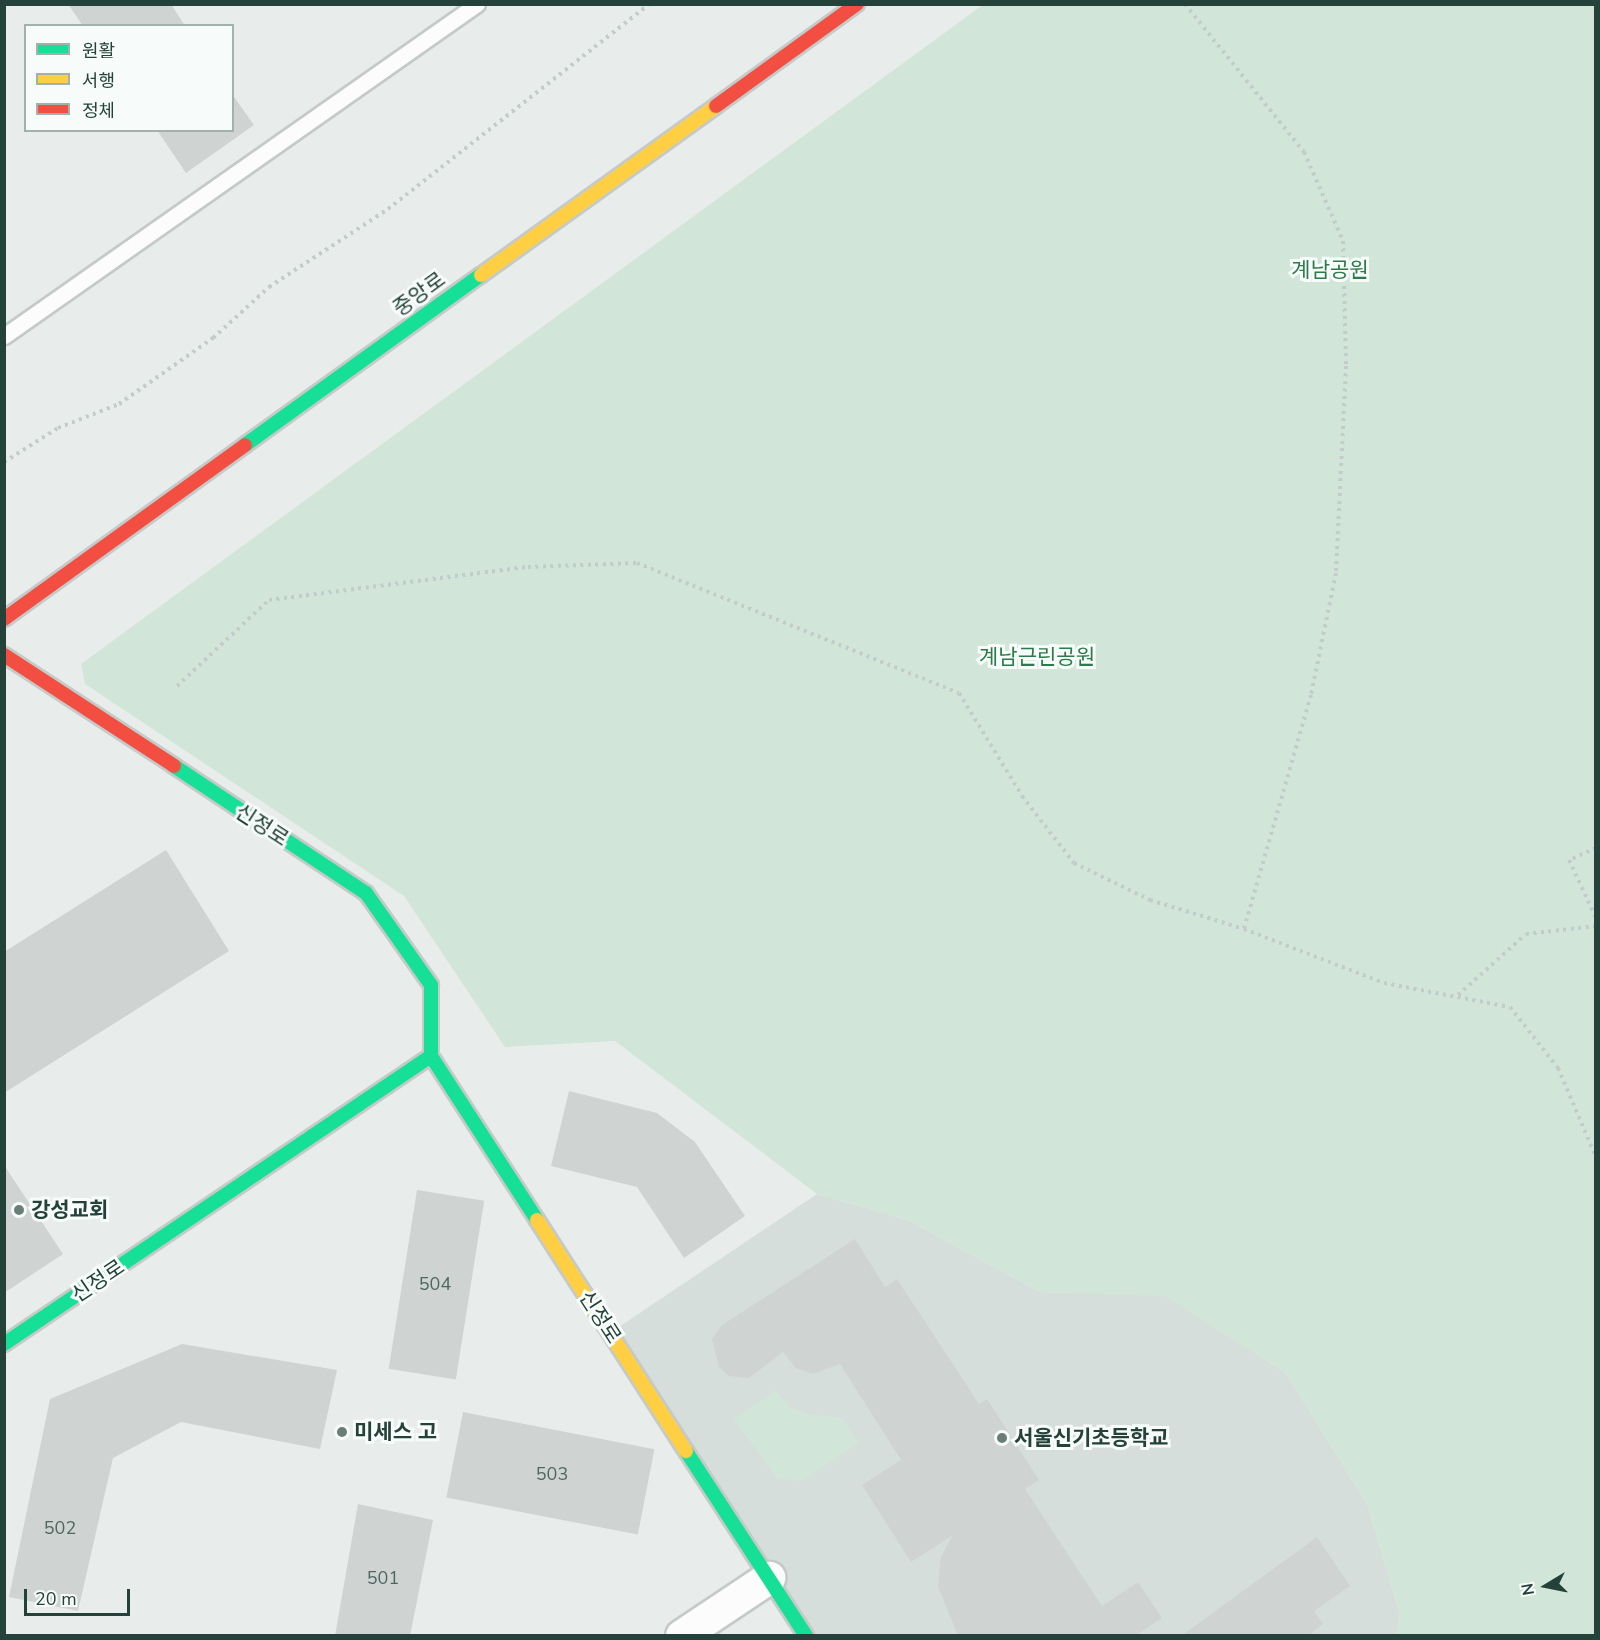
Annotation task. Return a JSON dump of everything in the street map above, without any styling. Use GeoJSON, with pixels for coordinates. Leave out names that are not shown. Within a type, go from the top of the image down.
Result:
{"type":"FeatureCollection","features":[{"type":"Feature","properties":{"kind":"street","name":"중앙로"},"geometry":{"type":"LineString","coordinates":[[4,619],[857,4]]}},
{"type":"Feature","properties":{"kind":"street","name":"신정로"},"geometry":{"type":"LineString","coordinates":[[4,655],[366,893],[431,985],[431,1056],[806,1635]]}},
{"type":"Feature","properties":{"kind":"street","name":"신정로"},"geometry":{"type":"LineString","coordinates":[[4,1344],[431,1056]]}},
{"type":"Feature","properties":{"kind":"street"},"geometry":{"type":"LineString","coordinates":[[682,1635],[769,1578]]}},
{"type":"Feature","properties":{"kind":"lane"},"geometry":{"type":"LineString","coordinates":[[4,336],[477,4]]}},
{"type":"Feature","properties":{"kind":"path"},"geometry":{"type":"LineString","coordinates":[[4,462],[58,428],[119,404],[213,338],[269,287],[388,209],[649,4]]}},
{"type":"Feature","properties":{"kind":"path"},"geometry":{"type":"LineString","coordinates":[[1185,4],[1304,152],[1343,241],[1346,366],[1336,573],[1311,695],[1244,929]]}},
{"type":"Feature","properties":{"kind":"path"},"geometry":{"type":"LineString","coordinates":[[177,686],[269,600],[528,567],[638,563],[959,693],[1022,796],[1074,863],[1150,900],[1244,929],[1384,983],[1510,1006],[1558,1068],[1596,1156]]}},
{"type":"Feature","properties":{"kind":"path"},"geometry":{"type":"LineString","coordinates":[[1596,848],[1569,860],[1596,918]]}},
{"type":"Feature","properties":{"kind":"path"},"geometry":{"type":"LineString","coordinates":[[1457,995],[1526,934],[1596,926]]}},
{"type":"Feature","properties":{"kind":"shaded area","name":"서울신기초등학교"},"geometry":{"type":"Polygon","coordinates":[[[817,1194],[908,1220],[1040,1292],[1165,1295],[1286,1373],[1367,1504],[1400,1614],[1397,1635],[806,1635],[610,1333],[817,1194]]]}},
{"type":"Feature","properties":{"kind":"green space","name":"계남근린공원"},"geometry":{"type":"Polygon","coordinates":[[[984,4],[1595,5],[1595,1635],[1397,1635],[1400,1614],[1367,1504],[1286,1373],[1165,1296],[1040,1292],[908,1220],[817,1194],[615,1041],[505,1047],[404,896],[85,684],[81,664],[984,4]]]}},
{"type":"Feature","properties":{"kind":"green space"},"geometry":{"type":"Polygon","coordinates":[[[775,1391],[789,1407],[807,1414],[842,1418],[859,1443],[802,1481],[777,1478],[734,1419],[775,1391]]]}},
{"type":"Feature","properties":{"kind":"building"},"geometry":{"type":"Polygon","coordinates":[[[68,4],[171,4],[184,24],[82,24],[68,4]]]}},
{"type":"Feature","properties":{"kind":"building"},"geometry":{"type":"Polygon","coordinates":[[[234,97],[254,125],[186,173],[158,132],[234,132],[234,97]]]}},
{"type":"Feature","properties":{"kind":"building"},"geometry":{"type":"Polygon","coordinates":[[[166,850],[229,951],[4,1093],[4,952],[166,850]]]}},
{"type":"Feature","properties":{"kind":"building"},"geometry":{"type":"Polygon","coordinates":[[[569,1091],[657,1113],[695,1142],[745,1216],[684,1258],[637,1187],[551,1166],[569,1091]]]}},
{"type":"Feature","properties":{"kind":"building","name":"강성교회"},"geometry":{"type":"Polygon","coordinates":[[[4,1165],[63,1254],[4,1293],[4,1165]]]}},
{"type":"Feature","properties":{"kind":"building"},"geometry":{"type":"Polygon","coordinates":[[[417,1190],[484,1201],[456,1379],[389,1369],[417,1190]]]}},
{"type":"Feature","properties":{"kind":"building"},"geometry":{"type":"Polygon","coordinates":[[[855,1239],[885,1287],[897,1279],[979,1404],[987,1399],[1039,1480],[1025,1489],[1102,1606],[1138,1582],[1162,1618],[1135,1636],[958,1636],[938,1586],[941,1557],[952,1536],[911,1562],[862,1485],[901,1460],[840,1364],[813,1374],[796,1368],[783,1352],[749,1378],[729,1376],[719,1367],[712,1339],[722,1325],[855,1239]]]}},
{"type":"Feature","properties":{"kind":"building"},"geometry":{"type":"Polygon","coordinates":[[[182,1344],[337,1370],[320,1449],[181,1422],[113,1458],[78,1611],[9,1597],[50,1399],[182,1344]]]}},
{"type":"Feature","properties":{"kind":"building"},"geometry":{"type":"Polygon","coordinates":[[[463,1412],[654,1449],[638,1535],[446,1497],[463,1412]]]}},
{"type":"Feature","properties":{"kind":"building"},"geometry":{"type":"Polygon","coordinates":[[[358,1504],[433,1520],[410,1636],[335,1636],[358,1504]]]}},
{"type":"Feature","properties":{"kind":"building"},"geometry":{"type":"Polygon","coordinates":[[[1317,1537],[1350,1586],[1314,1611],[1323,1624],[1308,1636],[1181,1636],[1317,1537]]]}},
{"type":"Feature","properties":{"kind":"traffic: fast"},"geometry":{"type":"LineString","coordinates":[[245,445],[481,275]]}},
{"type":"Feature","properties":{"kind":"traffic: fast"},"geometry":{"type":"LineString","coordinates":[[174,766],[366,893],[431,985],[431,1056],[537,1220]]}},
{"type":"Feature","properties":{"kind":"traffic: fast"},"geometry":{"type":"LineString","coordinates":[[4,1344],[431,1056]]}},
{"type":"Feature","properties":{"kind":"traffic: fast"},"geometry":{"type":"LineString","coordinates":[[686,1451],[806,1636]]}},
{"type":"Feature","properties":{"kind":"traffic: slow"},"geometry":{"type":"LineString","coordinates":[[481,275],[716,106]]}},
{"type":"Feature","properties":{"kind":"traffic: slow"},"geometry":{"type":"LineString","coordinates":[[537,1220],[686,1451]]}},
{"type":"Feature","properties":{"kind":"traffic: jam"},"geometry":{"type":"LineString","coordinates":[[716,106],[857,4]]}},
{"type":"Feature","properties":{"kind":"traffic: jam"},"geometry":{"type":"LineString","coordinates":[[4,619],[245,445]]}},
{"type":"Feature","properties":{"kind":"traffic: jam"},"geometry":{"type":"LineString","coordinates":[[4,655],[174,766]]}},
{"type":"Feature","properties":{"kind":"place","name":"강성교회"},"geometry":{"type":"Point","coordinates":[19,1210]}},
{"type":"Feature","properties":{"kind":"place","name":"미세스 고"},"geometry":{"type":"Point","coordinates":[342,1432]}},
{"type":"Feature","properties":{"kind":"place","name":"서울신기초등학교"},"geometry":{"type":"Point","coordinates":[1002,1438]}},
{"type":"Feature","properties":{"kind":"park label","name":"계남공원"},"geometry":{"type":"Point","coordinates":[1330,270]}}]}
